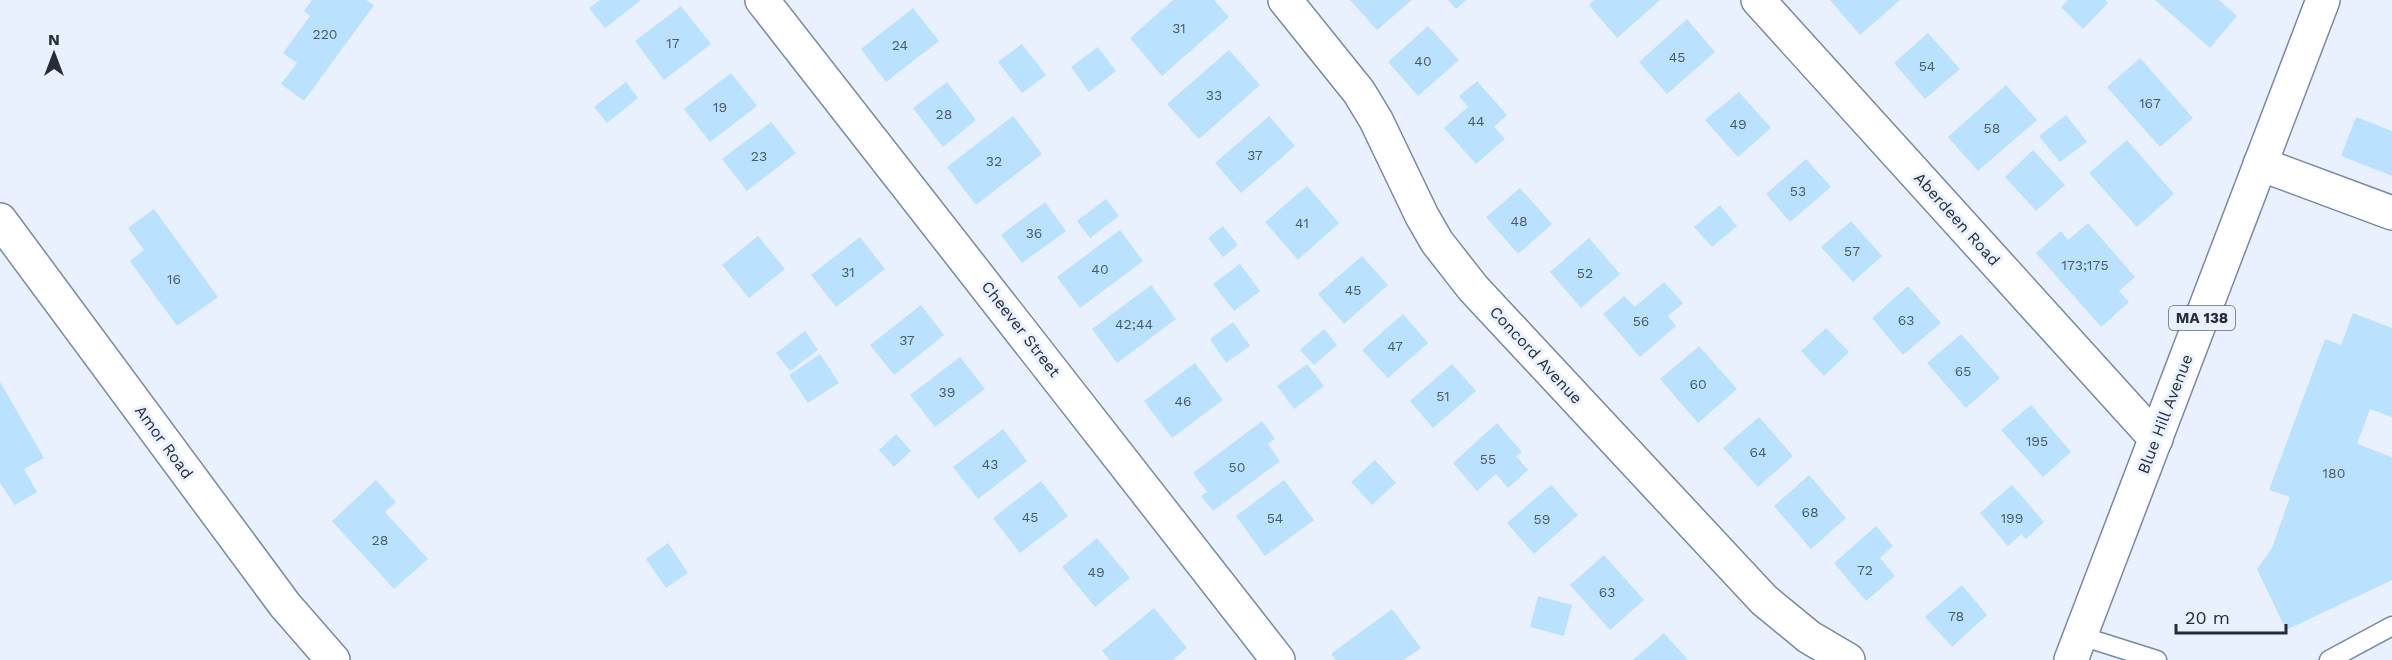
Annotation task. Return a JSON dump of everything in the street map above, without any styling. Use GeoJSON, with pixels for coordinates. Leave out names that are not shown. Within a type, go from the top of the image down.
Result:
{"type":"FeatureCollection","features":[{"type":"Feature","properties":{"kind":"main road","name":"Cheever Street"},"geometry":{"type":"LineString","coordinates":[[762,0],[1278,660]]}},
{"type":"Feature","properties":{"kind":"main road","name":"Concord Avenue"},"geometry":{"type":"LineString","coordinates":[[1286,0],[1359,92],[1376,120],[1437,242],[1473,288],[1764,600],[1809,637],[1848,660]]}},
{"type":"Feature","properties":{"kind":"main road","name":"Aberdeen Road"},"geometry":{"type":"LineString","coordinates":[[1758,0],[2156,439]]}},
{"type":"Feature","properties":{"kind":"main road","name":"Blue Hill Avenue"},"geometry":{"type":"LineString","coordinates":[[2076,648],[2323,0]]}},
{"type":"Feature","properties":{"kind":"main road"},"geometry":{"type":"LineString","coordinates":[[2260,164],[2392,213]]}},
{"type":"Feature","properties":{"kind":"main road","name":"Amor Road"},"geometry":{"type":"LineString","coordinates":[[0,220],[285,605],[333,660]]}},
{"type":"Feature","properties":{"kind":"lane"},"geometry":{"type":"LineString","coordinates":[[2329,660],[2392,626]]}},
{"type":"Feature","properties":{"kind":"lane"},"geometry":{"type":"LineString","coordinates":[[2076,648],[2157,660]]}},
{"type":"Feature","properties":{"kind":"building"},"geometry":{"type":"Polygon","coordinates":[[[312,0],[366,0],[374,5],[304,101],[281,84],[297,63],[283,53],[310,16],[304,11],[312,0]]]}},
{"type":"Feature","properties":{"kind":"building"},"geometry":{"type":"Polygon","coordinates":[[[600,0],[641,0],[605,28],[589,8],[600,0]]]}},
{"type":"Feature","properties":{"kind":"building"},"geometry":{"type":"Polygon","coordinates":[[[1173,0],[1214,0],[1229,17],[1162,76],[1130,38],[1173,0]]]}},
{"type":"Feature","properties":{"kind":"building"},"geometry":{"type":"Polygon","coordinates":[[[1350,0],[1412,0],[1377,30],[1350,0]]]}},
{"type":"Feature","properties":{"kind":"building"},"geometry":{"type":"Polygon","coordinates":[[[1448,0],[1466,0],[1456,9],[1448,0]]]}},
{"type":"Feature","properties":{"kind":"building"},"geometry":{"type":"Polygon","coordinates":[[[1594,0],[1660,0],[1617,38],[1589,5],[1594,0]]]}},
{"type":"Feature","properties":{"kind":"building"},"geometry":{"type":"Polygon","coordinates":[[[1830,0],[1900,0],[1860,35],[1830,0]]]}},
{"type":"Feature","properties":{"kind":"building"},"geometry":{"type":"Polygon","coordinates":[[[2068,0],[2105,0],[2108,3],[2083,29],[2061,7],[2068,0]]]}},
{"type":"Feature","properties":{"kind":"building"},"geometry":{"type":"Polygon","coordinates":[[[2155,0],[2219,0],[2237,16],[2210,48],[2155,0]]]}},
{"type":"Feature","properties":{"kind":"building"},"geometry":{"type":"Polygon","coordinates":[[[681,6],[711,44],[664,80],[635,41],[681,6]]]}},
{"type":"Feature","properties":{"kind":"building"},"geometry":{"type":"Polygon","coordinates":[[[913,8],[939,41],[886,82],[861,49],[913,8]]]}},
{"type":"Feature","properties":{"kind":"building"},"geometry":{"type":"Polygon","coordinates":[[[1687,19],[1715,52],[1667,94],[1639,62],[1687,19]]]}},
{"type":"Feature","properties":{"kind":"building"},"geometry":{"type":"Polygon","coordinates":[[[1428,26],[1459,60],[1418,96],[1388,62],[1428,26]]]}},
{"type":"Feature","properties":{"kind":"building"},"geometry":{"type":"Polygon","coordinates":[[[1928,33],[1960,69],[1925,99],[1894,63],[1928,33]]]}},
{"type":"Feature","properties":{"kind":"building"},"geometry":{"type":"Polygon","coordinates":[[[1022,44],[1046,75],[1022,93],[998,62],[1022,44]]]}},
{"type":"Feature","properties":{"kind":"building"},"geometry":{"type":"Polygon","coordinates":[[[1098,47],[1116,71],[1089,92],[1071,67],[1098,47]]]}},
{"type":"Feature","properties":{"kind":"building"},"geometry":{"type":"Polygon","coordinates":[[[1229,50],[1260,85],[1199,139],[1167,104],[1229,50]]]}},
{"type":"Feature","properties":{"kind":"building"},"geometry":{"type":"Polygon","coordinates":[[[2140,58],[2193,118],[2160,147],[2107,87],[2140,58]]]}},
{"type":"Feature","properties":{"kind":"building"},"geometry":{"type":"Polygon","coordinates":[[[731,73],[757,106],[710,142],[684,109],[731,73]]]}},
{"type":"Feature","properties":{"kind":"building"},"geometry":{"type":"Polygon","coordinates":[[[1477,81],[1507,115],[1494,127],[1505,139],[1476,164],[1444,128],[1468,107],[1459,96],[1477,81]]]}},
{"type":"Feature","properties":{"kind":"building"},"geometry":{"type":"Polygon","coordinates":[[[626,82],[638,98],[607,123],[594,107],[626,82]]]}},
{"type":"Feature","properties":{"kind":"building"},"geometry":{"type":"Polygon","coordinates":[[[947,82],[976,120],[943,147],[913,108],[947,82]]]}},
{"type":"Feature","properties":{"kind":"building"},"geometry":{"type":"Polygon","coordinates":[[[2006,85],[2037,120],[1978,171],[1948,137],[2006,85]]]}},
{"type":"Feature","properties":{"kind":"building"},"geometry":{"type":"Polygon","coordinates":[[[1739,92],[1771,128],[1738,157],[1705,120],[1739,92]]]}},
{"type":"Feature","properties":{"kind":"building"},"geometry":{"type":"Polygon","coordinates":[[[2066,115],[2087,142],[2060,162],[2039,136],[2066,115]]]}},
{"type":"Feature","properties":{"kind":"building"},"geometry":{"type":"Polygon","coordinates":[[[1013,116],[1042,154],[976,205],[947,167],[1013,116]]]}},
{"type":"Feature","properties":{"kind":"building"},"geometry":{"type":"Polygon","coordinates":[[[1269,116],[1295,146],[1241,193],[1215,163],[1269,116]]]}},
{"type":"Feature","properties":{"kind":"building"},"geometry":{"type":"Polygon","coordinates":[[[2356,117],[2392,131],[2392,176],[2341,156],[2356,117]]]}},
{"type":"Feature","properties":{"kind":"building"},"geometry":{"type":"Polygon","coordinates":[[[771,122],[796,153],[747,191],[722,159],[771,122]]]}},
{"type":"Feature","properties":{"kind":"building"},"geometry":{"type":"Polygon","coordinates":[[[2127,140],[2174,194],[2137,227],[2089,173],[2127,140]]]}},
{"type":"Feature","properties":{"kind":"building"},"geometry":{"type":"Polygon","coordinates":[[[2033,150],[2065,185],[2036,211],[2005,177],[2033,150]]]}},
{"type":"Feature","properties":{"kind":"building"},"geometry":{"type":"Polygon","coordinates":[[[1806,159],[1831,187],[1790,222],[1766,194],[1806,159]]]}},
{"type":"Feature","properties":{"kind":"building"},"geometry":{"type":"Polygon","coordinates":[[[1307,186],[1339,223],[1298,260],[1265,222],[1307,186]]]}},
{"type":"Feature","properties":{"kind":"building"},"geometry":{"type":"Polygon","coordinates":[[[1520,188],[1552,224],[1518,254],[1486,217],[1520,188]]]}},
{"type":"Feature","properties":{"kind":"building"},"geometry":{"type":"Polygon","coordinates":[[[1106,199],[1119,216],[1090,238],[1077,221],[1106,199]]]}},
{"type":"Feature","properties":{"kind":"building"},"geometry":{"type":"Polygon","coordinates":[[[1045,202],[1066,231],[1022,263],[1001,235],[1045,202]]]}},
{"type":"Feature","properties":{"kind":"building"},"geometry":{"type":"Polygon","coordinates":[[[1720,205],[1737,226],[1712,247],[1694,227],[1720,205]]]}},
{"type":"Feature","properties":{"kind":"building"},"geometry":{"type":"Polygon","coordinates":[[[154,209],[218,297],[177,326],[130,261],[144,250],[128,228],[154,209]]]}},
{"type":"Feature","properties":{"kind":"building"},"geometry":{"type":"Polygon","coordinates":[[[1851,221],[1882,256],[1853,282],[1821,247],[1851,221]]]}},
{"type":"Feature","properties":{"kind":"building"},"geometry":{"type":"Polygon","coordinates":[[[2088,223],[2135,277],[2119,291],[2129,302],[2101,327],[2036,253],[2061,231],[2068,240],[2088,223]]]}},
{"type":"Feature","properties":{"kind":"building"},"geometry":{"type":"Polygon","coordinates":[[[1223,226],[1238,245],[1223,257],[1208,238],[1223,226]]]}},
{"type":"Feature","properties":{"kind":"building"},"geometry":{"type":"Polygon","coordinates":[[[1120,230],[1143,261],[1080,308],[1057,277],[1120,230]]]}},
{"type":"Feature","properties":{"kind":"building"},"geometry":{"type":"Polygon","coordinates":[[[758,236],[785,269],[749,298],[722,265],[758,236]]]}},
{"type":"Feature","properties":{"kind":"building"},"geometry":{"type":"Polygon","coordinates":[[[860,237],[885,269],[836,307],[811,275],[860,237]]]}},
{"type":"Feature","properties":{"kind":"building"},"geometry":{"type":"Polygon","coordinates":[[[1589,238],[1620,274],[1581,308],[1550,272],[1589,238]]]}},
{"type":"Feature","properties":{"kind":"building"},"geometry":{"type":"Polygon","coordinates":[[[1362,256],[1388,285],[1344,324],[1318,294],[1362,256]]]}},
{"type":"Feature","properties":{"kind":"building"},"geometry":{"type":"Polygon","coordinates":[[[1240,264],[1260,291],[1234,311],[1213,284],[1240,264]]]}},
{"type":"Feature","properties":{"kind":"building"},"geometry":{"type":"Polygon","coordinates":[[[1664,282],[1683,303],[1668,316],[1676,326],[1640,357],[1603,314],[1624,296],[1635,307],[1664,282]]]}},
{"type":"Feature","properties":{"kind":"building"},"geometry":{"type":"Polygon","coordinates":[[[1151,285],[1176,319],[1117,363],[1092,329],[1151,285]]]}},
{"type":"Feature","properties":{"kind":"building"},"geometry":{"type":"Polygon","coordinates":[[[1908,286],[1941,323],[1903,355],[1872,318],[1908,286]]]}},
{"type":"Feature","properties":{"kind":"building"},"geometry":{"type":"Polygon","coordinates":[[[921,305],[944,335],[894,375],[870,345],[921,305]]]}},
{"type":"Feature","properties":{"kind":"building"},"geometry":{"type":"Polygon","coordinates":[[[2353,313],[2392,328],[2392,417],[2370,409],[2357,444],[2392,457],[2392,580],[2286,630],[2257,569],[2272,548],[2290,497],[2269,490],[2325,339],[2341,345],[2353,313]]]}},
{"type":"Feature","properties":{"kind":"building"},"geometry":{"type":"Polygon","coordinates":[[[1403,314],[1428,343],[1388,378],[1362,350],[1403,314]]]}},
{"type":"Feature","properties":{"kind":"building"},"geometry":{"type":"Polygon","coordinates":[[[1233,322],[1250,346],[1226,363],[1210,339],[1233,322]]]}},
{"type":"Feature","properties":{"kind":"building"},"geometry":{"type":"Polygon","coordinates":[[[1826,328],[1849,352],[1824,376],[1801,351],[1826,328]]]}},
{"type":"Feature","properties":{"kind":"building"},"geometry":{"type":"Polygon","coordinates":[[[1324,329],[1337,345],[1314,365],[1300,350],[1324,329]]]}},
{"type":"Feature","properties":{"kind":"building"},"geometry":{"type":"Polygon","coordinates":[[[805,331],[818,350],[790,371],[776,353],[805,331]]]}},
{"type":"Feature","properties":{"kind":"building"},"geometry":{"type":"Polygon","coordinates":[[[1961,334],[2000,378],[1966,408],[1927,363],[1961,334]]]}},
{"type":"Feature","properties":{"kind":"building"},"geometry":{"type":"Polygon","coordinates":[[[1699,346],[1737,389],[1698,423],[1660,379],[1699,346]]]}},
{"type":"Feature","properties":{"kind":"building"},"geometry":{"type":"Polygon","coordinates":[[[820,354],[839,383],[808,403],[789,375],[820,354]]]}},
{"type":"Feature","properties":{"kind":"building"},"geometry":{"type":"Polygon","coordinates":[[[960,357],[985,389],[935,427],[910,395],[960,357]]]}},
{"type":"Feature","properties":{"kind":"building"},"geometry":{"type":"Polygon","coordinates":[[[1195,363],[1223,400],[1172,438],[1144,401],[1195,363]]]}},
{"type":"Feature","properties":{"kind":"building"},"geometry":{"type":"Polygon","coordinates":[[[1307,364],[1324,386],[1294,409],[1277,386],[1307,364]]]}},
{"type":"Feature","properties":{"kind":"building"},"geometry":{"type":"Polygon","coordinates":[[[1452,364],[1476,391],[1433,428],[1410,401],[1452,364]]]}},
{"type":"Feature","properties":{"kind":"building"},"geometry":{"type":"Polygon","coordinates":[[[0,382],[44,458],[24,469],[37,492],[15,505],[0,483],[0,382]]]}},
{"type":"Feature","properties":{"kind":"building"},"geometry":{"type":"Polygon","coordinates":[[[2031,405],[2071,452],[2043,477],[2001,430],[2031,405]]]}},
{"type":"Feature","properties":{"kind":"building"},"geometry":{"type":"Polygon","coordinates":[[[1759,417],[1793,456],[1758,487],[1723,448],[1759,417]]]}},
{"type":"Feature","properties":{"kind":"building"},"geometry":{"type":"Polygon","coordinates":[[[1262,421],[1275,439],[1268,444],[1280,461],[1213,511],[1201,496],[1207,492],[1193,473],[1262,421]]]}},
{"type":"Feature","properties":{"kind":"building"},"geometry":{"type":"Polygon","coordinates":[[[1497,423],[1522,452],[1516,456],[1528,470],[1508,488],[1496,474],[1477,491],[1453,463],[1497,423]]]}},
{"type":"Feature","properties":{"kind":"building"},"geometry":{"type":"Polygon","coordinates":[[[1003,429],[1027,461],[978,499],[953,467],[1003,429]]]}},
{"type":"Feature","properties":{"kind":"building"},"geometry":{"type":"Polygon","coordinates":[[[896,434],[911,451],[894,467],[879,450],[896,434]]]}},
{"type":"Feature","properties":{"kind":"building"},"geometry":{"type":"Polygon","coordinates":[[[1375,460],[1396,483],[1372,505],[1351,482],[1375,460]]]}},
{"type":"Feature","properties":{"kind":"building"},"geometry":{"type":"Polygon","coordinates":[[[1809,475],[1846,518],[1811,549],[1774,506],[1809,475]]]}},
{"type":"Feature","properties":{"kind":"building"},"geometry":{"type":"Polygon","coordinates":[[[376,480],[396,502],[385,512],[428,559],[394,589],[332,521],[376,480]]]}},
{"type":"Feature","properties":{"kind":"building"},"geometry":{"type":"Polygon","coordinates":[[[1284,480],[1314,520],[1265,556],[1236,516],[1284,480]]]}},
{"type":"Feature","properties":{"kind":"building"},"geometry":{"type":"Polygon","coordinates":[[[1041,481],[1068,516],[1020,553],[993,518],[1041,481]]]}},
{"type":"Feature","properties":{"kind":"building"},"geometry":{"type":"Polygon","coordinates":[[[1551,485],[1578,515],[1534,554],[1507,523],[1551,485]]]}},
{"type":"Feature","properties":{"kind":"building"},"geometry":{"type":"Polygon","coordinates":[[[2012,485],[2044,522],[2026,539],[2021,534],[2008,546],[1980,513],[2012,485]]]}},
{"type":"Feature","properties":{"kind":"building"},"geometry":{"type":"Polygon","coordinates":[[[1876,526],[1893,546],[1880,558],[1895,576],[1866,601],[1834,563],[1876,526]]]}},
{"type":"Feature","properties":{"kind":"building"},"geometry":{"type":"Polygon","coordinates":[[[1097,538],[1130,578],[1095,607],[1062,567],[1097,538]]]}},
{"type":"Feature","properties":{"kind":"building"},"geometry":{"type":"Polygon","coordinates":[[[668,543],[688,573],[666,588],[646,559],[668,543]]]}},
{"type":"Feature","properties":{"kind":"building"},"geometry":{"type":"Polygon","coordinates":[[[1604,555],[1644,600],[1610,630],[1570,585],[1604,555]]]}},
{"type":"Feature","properties":{"kind":"building"},"geometry":{"type":"Polygon","coordinates":[[[1962,585],[1987,615],[1952,647],[1925,617],[1962,585]]]}},
{"type":"Feature","properties":{"kind":"building"},"geometry":{"type":"Polygon","coordinates":[[[1538,596],[1572,605],[1564,636],[1530,627],[1538,596]]]}},
{"type":"Feature","properties":{"kind":"building"},"geometry":{"type":"Polygon","coordinates":[[[1154,608],[1187,648],[1173,660],[1110,660],[1102,651],[1154,608]]]}},
{"type":"Feature","properties":{"kind":"building"},"geometry":{"type":"Polygon","coordinates":[[[1392,609],[1421,648],[1404,660],[1336,660],[1331,654],[1392,609]]]}},
{"type":"Feature","properties":{"kind":"building"},"geometry":{"type":"Polygon","coordinates":[[[1664,633],[1688,660],[1633,660],[1664,633]]]}}]}
